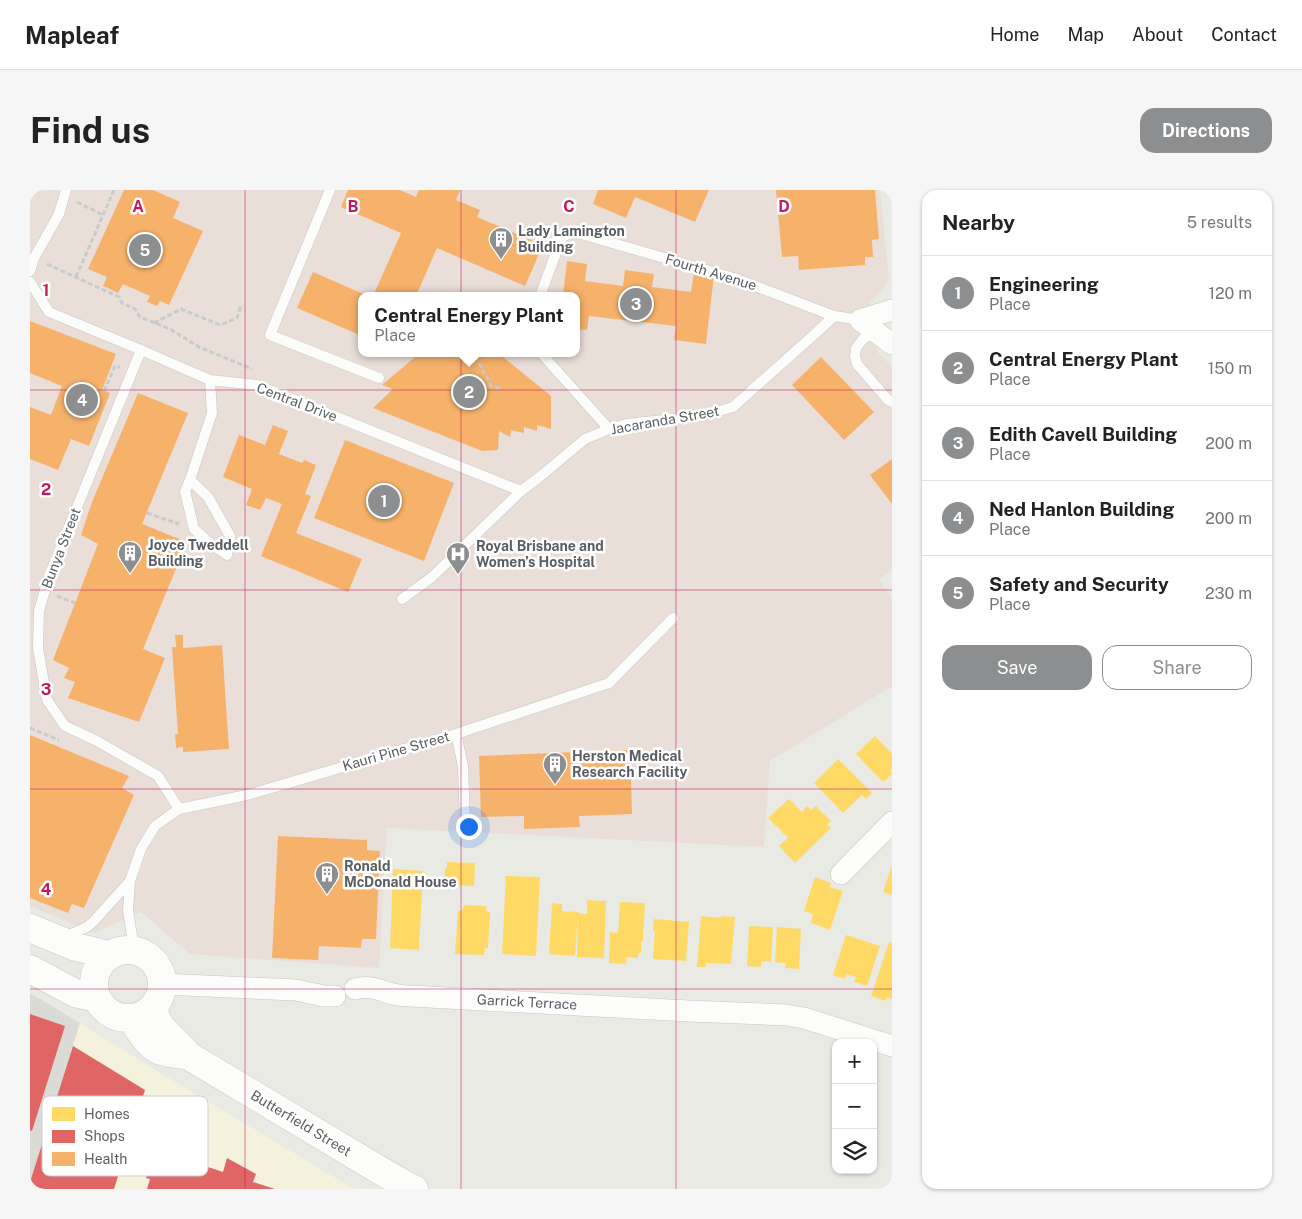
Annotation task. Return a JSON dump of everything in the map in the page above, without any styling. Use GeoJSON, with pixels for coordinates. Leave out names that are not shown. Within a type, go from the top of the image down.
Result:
{"type":"FeatureCollection","features":[{"type":"Feature","properties":{"kind":"street","name":"Fourth Avenue"},"geometry":{"type":"LineString","coordinates":[[892,310],[867,326],[892,344]]}},
{"type":"Feature","properties":{"kind":"street"},"geometry":{"type":"LineString","coordinates":[[892,315],[888,334],[892,344]]}},
{"type":"Feature","properties":{"kind":"street"},"geometry":{"type":"LineString","coordinates":[[841,874],[892,822]]}},
{"type":"Feature","properties":{"kind":"street"},"geometry":{"type":"LineString","coordinates":[[30,928],[76,947],[109,956]]}},
{"type":"Feature","properties":{"kind":"street"},"geometry":{"type":"LineString","coordinates":[[118,952],[137,952],[145,955],[152,961],[160,976],[148,1003],[118,1016],[105,1009],[97,998],[94,983],[98,968],[109,956],[118,952]]}},
{"type":"Feature","properties":{"kind":"street"},"geometry":{"type":"LineString","coordinates":[[30,969],[75,993],[97,998]]}},
{"type":"Feature","properties":{"kind":"street","name":"Garrick Terrace"},"geometry":{"type":"LineString","coordinates":[[355,989],[374,987],[394,994],[410,996],[786,1015],[804,1018],[892,1046]]}},
{"type":"Feature","properties":{"kind":"street","name":"Garrick Terrace"},"geometry":{"type":"LineString","coordinates":[[148,1003],[296,990],[324,996],[335,996]]}},
{"type":"Feature","properties":{"kind":"street","name":"Butterfield Street"},"geometry":{"type":"LineString","coordinates":[[148,1003],[144,1036],[153,1047],[162,1051],[189,1056],[414,1189]]}},
{"type":"Feature","properties":{"kind":"lane"},"geometry":{"type":"LineString","coordinates":[[30,270],[34,258],[59,214],[66,190]]}},
{"type":"Feature","properties":{"kind":"lane"},"geometry":{"type":"LineString","coordinates":[[330,190],[270,335],[378,378]]}},
{"type":"Feature","properties":{"kind":"lane","name":"Fourth Avenue"},"geometry":{"type":"LineString","coordinates":[[541,292],[562,237],[574,232],[734,278],[834,316],[867,326]]}},
{"type":"Feature","properties":{"kind":"lane","name":"Central Drive"},"geometry":{"type":"LineString","coordinates":[[30,282],[49,312],[210,380],[257,385],[521,491]]}},
{"type":"Feature","properties":{"kind":"lane","name":"Jacaranda Street"},"geometry":{"type":"LineString","coordinates":[[402,599],[432,577],[521,491],[542,476],[585,439],[627,424],[702,416],[733,407],[834,316]]}},
{"type":"Feature","properties":{"kind":"lane"},"geometry":{"type":"LineString","coordinates":[[867,326],[863,339],[856,348],[857,364],[888,400],[892,402]]}},
{"type":"Feature","properties":{"kind":"lane","name":"Bunya Street"},"geometry":{"type":"LineString","coordinates":[[141,350],[49,576],[39,611],[38,648],[47,700],[65,726],[97,741],[158,776],[179,809]]}},
{"type":"Feature","properties":{"kind":"lane"},"geometry":{"type":"LineString","coordinates":[[545,357],[609,429]]}},
{"type":"Feature","properties":{"kind":"lane"},"geometry":{"type":"LineString","coordinates":[[190,480],[208,497],[230,536],[227,555],[194,529],[185,491],[212,413],[210,380]]}},
{"type":"Feature","properties":{"kind":"lane","name":"Kauri Pine Street"},"geometry":{"type":"LineString","coordinates":[[130,881],[141,849],[155,826],[179,809],[247,794],[456,734],[610,683],[673,618]]}},
{"type":"Feature","properties":{"kind":"lane"},"geometry":{"type":"LineString","coordinates":[[456,734],[463,766],[465,823]]}},
{"type":"Feature","properties":{"kind":"lane"},"geometry":{"type":"LineString","coordinates":[[59,940],[87,927],[130,881]]}},
{"type":"Feature","properties":{"kind":"lane"},"geometry":{"type":"LineString","coordinates":[[130,881],[128,910],[132,936],[137,952]]}},
{"type":"Feature","properties":{"kind":"lane","name":"Garrick Terrace"},"geometry":{"type":"LineString","coordinates":[[335,996],[355,989]]}},
{"type":"Feature","properties":{"kind":"path"},"geometry":{"type":"LineString","coordinates":[[76,277],[114,190]]}},
{"type":"Feature","properties":{"kind":"path"},"geometry":{"type":"LineString","coordinates":[[83,205],[103,215]]}},
{"type":"Feature","properties":{"kind":"path"},"geometry":{"type":"LineString","coordinates":[[34,258],[119,297],[122,303],[135,309],[140,317],[170,329],[199,347],[254,370]]}},
{"type":"Feature","properties":{"kind":"path"},"geometry":{"type":"LineString","coordinates":[[154,322],[181,309],[220,325],[236,318],[242,306]]}},
{"type":"Feature","properties":{"kind":"path"},"geometry":{"type":"LineString","coordinates":[[479,362],[490,386],[502,389]]}},
{"type":"Feature","properties":{"kind":"path"},"geometry":{"type":"LineString","coordinates":[[104,391],[115,366],[123,368]]}},
{"type":"Feature","properties":{"kind":"path"},"geometry":{"type":"LineString","coordinates":[[147,513],[194,529]]}},
{"type":"Feature","properties":{"kind":"shaded area","name":"Royal Brisbane and Women’s Hospital"},"geometry":{"type":"Polygon","coordinates":[[[30,190],[880,190],[889,281],[870,303],[878,353],[892,366],[892,570],[879,580],[892,597],[892,686],[770,761],[764,847],[387,828],[379,968],[190,954],[141,912],[94,933],[30,906],[30,190]]]}},
{"type":"Feature","properties":{"kind":"shaded area"},"geometry":{"type":"Polygon","coordinates":[[[30,993],[80,1023],[57,1096],[42,1096],[42,1144],[30,1182],[30,993]]]}},
{"type":"Feature","properties":{"kind":"shaded area"},"geometry":{"type":"Polygon","coordinates":[[[80,1023],[199,1096],[57,1096],[80,1023]]]}},
{"type":"Feature","properties":{"kind":"shaded area"},"geometry":{"type":"Polygon","coordinates":[[[208,1102],[354,1189],[30,1189],[30,1182],[42,1144],[42,1176],[208,1176],[208,1102]]]}},
{"type":"Feature","properties":{"kind":"building: Homes"},"geometry":{"type":"Polygon","coordinates":[[[875,736],[892,754],[892,774],[883,782],[856,754],[875,736]]]}},
{"type":"Feature","properties":{"kind":"building: Homes"},"geometry":{"type":"Polygon","coordinates":[[[838,759],[872,793],[866,799],[862,795],[843,813],[814,783],[838,759]]]}},
{"type":"Feature","properties":{"kind":"building: Homes"},"geometry":{"type":"Polygon","coordinates":[[[789,799],[802,812],[807,806],[811,810],[816,806],[831,821],[827,825],[831,828],[795,863],[779,846],[788,838],[768,818],[789,799]]]}},
{"type":"Feature","properties":{"kind":"building: Homes"},"geometry":{"type":"Polygon","coordinates":[[[447,862],[475,863],[474,886],[457,885],[457,887],[444,887],[447,862]]]}},
{"type":"Feature","properties":{"kind":"building: Homes"},"geometry":{"type":"Polygon","coordinates":[[[892,865],[892,895],[883,892],[892,865]]]}},
{"type":"Feature","properties":{"kind":"building: Homes"},"geometry":{"type":"Polygon","coordinates":[[[393,869],[423,871],[419,950],[390,948],[393,869]]]}},
{"type":"Feature","properties":{"kind":"building: Homes"},"geometry":{"type":"Polygon","coordinates":[[[506,876],[540,877],[536,956],[502,954],[506,876]]]}},
{"type":"Feature","properties":{"kind":"building: Homes"},"geometry":{"type":"Polygon","coordinates":[[[815,877],[831,883],[830,887],[843,891],[830,930],[811,923],[813,914],[804,911],[815,877]]]}},
{"type":"Feature","properties":{"kind":"building: Homes"},"geometry":{"type":"Polygon","coordinates":[[[587,900],[606,901],[604,958],[577,957],[578,913],[587,914],[587,900]]]}},
{"type":"Feature","properties":{"kind":"building: Homes"},"geometry":{"type":"Polygon","coordinates":[[[620,902],[645,903],[641,953],[638,953],[638,958],[627,957],[626,964],[609,963],[610,932],[618,933],[620,902]]]}},
{"type":"Feature","properties":{"kind":"building: Homes"},"geometry":{"type":"Polygon","coordinates":[[[552,903],[562,904],[562,911],[578,912],[575,956],[549,954],[552,903]]]}},
{"type":"Feature","properties":{"kind":"building: Homes"},"geometry":{"type":"Polygon","coordinates":[[[465,905],[487,906],[486,911],[490,912],[488,948],[485,948],[484,955],[455,954],[458,911],[461,911],[465,905]]]}},
{"type":"Feature","properties":{"kind":"building: Homes"},"geometry":{"type":"Polygon","coordinates":[[[701,916],[735,917],[731,964],[706,963],[706,967],[697,967],[701,916]]]}},
{"type":"Feature","properties":{"kind":"building: Homes"},"geometry":{"type":"Polygon","coordinates":[[[654,919],[689,922],[686,961],[653,959],[654,919]]]}},
{"type":"Feature","properties":{"kind":"building: Homes"},"geometry":{"type":"Polygon","coordinates":[[[749,926],[773,927],[771,962],[761,961],[761,967],[747,966],[749,926]]]}},
{"type":"Feature","properties":{"kind":"building: Homes"},"geometry":{"type":"Polygon","coordinates":[[[777,927],[801,929],[799,969],[785,968],[786,963],[775,962],[777,927]]]}},
{"type":"Feature","properties":{"kind":"building: Homes"},"geometry":{"type":"Polygon","coordinates":[[[846,935],[880,946],[867,986],[854,982],[856,977],[846,974],[845,979],[833,975],[846,935]]]}},
{"type":"Feature","properties":{"kind":"building: Homes"},"geometry":{"type":"Polygon","coordinates":[[[889,942],[892,943],[892,999],[887,997],[886,1001],[871,996],[889,942]]]}},
{"type":"Feature","properties":{"kind":"building: Shops"},"geometry":{"type":"Polygon","coordinates":[[[30,1014],[65,1026],[32,1131],[30,1130],[30,1014]]]}},
{"type":"Feature","properties":{"kind":"building: Shops"},"geometry":{"type":"Polygon","coordinates":[[[73,1046],[145,1090],[143,1096],[57,1096],[73,1046]]]}},
{"type":"Feature","properties":{"kind":"building: Shops"},"geometry":{"type":"Polygon","coordinates":[[[42,1144],[42,1176],[118,1176],[114,1189],[30,1189],[30,1182],[42,1144]]]}},
{"type":"Feature","properties":{"kind":"building: Shops"},"geometry":{"type":"Polygon","coordinates":[[[227,1158],[256,1174],[253,1182],[275,1189],[147,1189],[150,1179],[146,1178],[147,1176],[208,1176],[208,1167],[223,1172],[227,1158]]]}},
{"type":"Feature","properties":{"kind":"building: Health"},"geometry":{"type":"Polygon","coordinates":[[[124,190],[153,190],[180,202],[173,218],[203,231],[169,305],[160,301],[157,306],[147,302],[150,296],[123,284],[118,293],[103,286],[107,277],[88,269],[124,190]]]}},
{"type":"Feature","properties":{"kind":"building: Health","name":"Lady Lamington Building"},"geometry":{"type":"Polygon","coordinates":[[[348,190],[400,190],[416,197],[419,190],[460,190],[456,200],[480,210],[477,217],[543,245],[525,286],[437,248],[418,292],[375,292],[401,233],[341,207],[348,190]]]}},
{"type":"Feature","properties":{"kind":"building: Health"},"geometry":{"type":"Polygon","coordinates":[[[598,190],[709,190],[695,222],[635,197],[626,218],[593,204],[598,190]]]}},
{"type":"Feature","properties":{"kind":"building: Health"},"geometry":{"type":"Polygon","coordinates":[[[776,190],[875,190],[879,239],[872,240],[873,257],[865,257],[865,265],[799,270],[798,256],[782,257],[776,190]]]}},
{"type":"Feature","properties":{"kind":"building: Health"},"geometry":{"type":"Polygon","coordinates":[[[567,261],[587,264],[585,281],[623,286],[625,270],[654,274],[652,287],[691,292],[694,273],[714,275],[706,344],[674,340],[676,326],[589,316],[587,330],[580,329],[580,292],[563,292],[567,261]]]}},
{"type":"Feature","properties":{"kind":"building: Health"},"geometry":{"type":"Polygon","coordinates":[[[313,272],[359,292],[358,334],[297,308],[313,272]]]}},
{"type":"Feature","properties":{"kind":"building: Health"},"geometry":{"type":"Polygon","coordinates":[[[30,321],[116,354],[102,390],[110,393],[89,446],[71,439],[58,470],[30,459],[30,407],[51,415],[62,386],[30,373],[30,321]]]}},
{"type":"Feature","properties":{"kind":"building: Health"},"geometry":{"type":"Polygon","coordinates":[[[415,357],[503,357],[551,396],[551,429],[537,425],[537,431],[524,427],[524,433],[511,430],[510,437],[499,431],[498,450],[482,451],[373,408],[393,389],[382,385],[415,357]]]}},
{"type":"Feature","properties":{"kind":"building: Health"},"geometry":{"type":"Polygon","coordinates":[[[821,357],[874,412],[844,440],[792,385],[821,357]]]}},
{"type":"Feature","properties":{"kind":"building: Health","name":"Joyce Tweddell Building"},"geometry":{"type":"Polygon","coordinates":[[[138,393],[188,413],[142,524],[187,542],[143,649],[165,658],[139,722],[68,698],[75,682],[64,678],[69,668],[53,660],[98,544],[81,535],[92,502],[138,393]]]}},
{"type":"Feature","properties":{"kind":"building: Health"},"geometry":{"type":"Polygon","coordinates":[[[273,425],[288,431],[279,454],[302,463],[304,460],[316,465],[305,494],[311,496],[296,533],[362,559],[348,592],[261,556],[282,504],[266,498],[260,510],[246,505],[252,489],[223,477],[239,435],[265,445],[273,425]]]}},
{"type":"Feature","properties":{"kind":"building: Health"},"geometry":{"type":"Polygon","coordinates":[[[345,440],[454,483],[424,561],[314,518],[345,440]]]}},
{"type":"Feature","properties":{"kind":"building: Health"},"geometry":{"type":"Polygon","coordinates":[[[892,459],[892,504],[870,475],[892,459]]]}},
{"type":"Feature","properties":{"kind":"building: Health"},"geometry":{"type":"Polygon","coordinates":[[[175,635],[183,635],[183,648],[222,645],[229,749],[183,752],[183,747],[176,748],[175,734],[178,734],[172,647],[176,647],[175,635]]]}},
{"type":"Feature","properties":{"kind":"building: Health"},"geometry":{"type":"Polygon","coordinates":[[[30,735],[129,776],[122,788],[134,795],[84,908],[72,904],[68,913],[30,898],[30,735]]]}},
{"type":"Feature","properties":{"kind":"building: Health","name":"Herston Medical Research Facility"},"geometry":{"type":"Polygon","coordinates":[[[630,750],[632,814],[579,816],[580,827],[524,829],[524,816],[481,817],[479,756],[630,750]]]}},
{"type":"Feature","properties":{"kind":"building: Health","name":"Ronald McDonald House"},"geometry":{"type":"Polygon","coordinates":[[[278,836],[367,840],[367,850],[380,851],[376,939],[362,939],[361,948],[319,946],[318,960],[272,958],[278,836]]]}},
{"type":"Feature","properties":{"kind":"place","name":"Safety and Security"},"geometry":{"type":"Point","coordinates":[145,250]}},
{"type":"Feature","properties":{"kind":"place","name":"Lady Lamington Building"},"geometry":{"type":"Point","coordinates":[501,260]}},
{"type":"Feature","properties":{"kind":"place","name":"Edith Cavell Building"},"geometry":{"type":"Point","coordinates":[636,304]}},
{"type":"Feature","properties":{"kind":"place","name":"Central Energy Plant"},"geometry":{"type":"Point","coordinates":[469,392]}},
{"type":"Feature","properties":{"kind":"place","name":"Ned Hanlon Building"},"geometry":{"type":"Point","coordinates":[82,400]}},
{"type":"Feature","properties":{"kind":"place","name":"Engineering"},"geometry":{"type":"Point","coordinates":[384,501]}},
{"type":"Feature","properties":{"kind":"place","name":"Joyce Tweddell Building"},"geometry":{"type":"Point","coordinates":[130,574]}},
{"type":"Feature","properties":{"kind":"place","name":"Royal Brisbane and Women’s Hospital"},"geometry":{"type":"Point","coordinates":[458,575]}},
{"type":"Feature","properties":{"kind":"place","name":"Herston Medical Research Facility"},"geometry":{"type":"Point","coordinates":[555,785]}},
{"type":"Feature","properties":{"kind":"place","name":"Ronald McDonald House"},"geometry":{"type":"Point","coordinates":[327,895]}}]}
